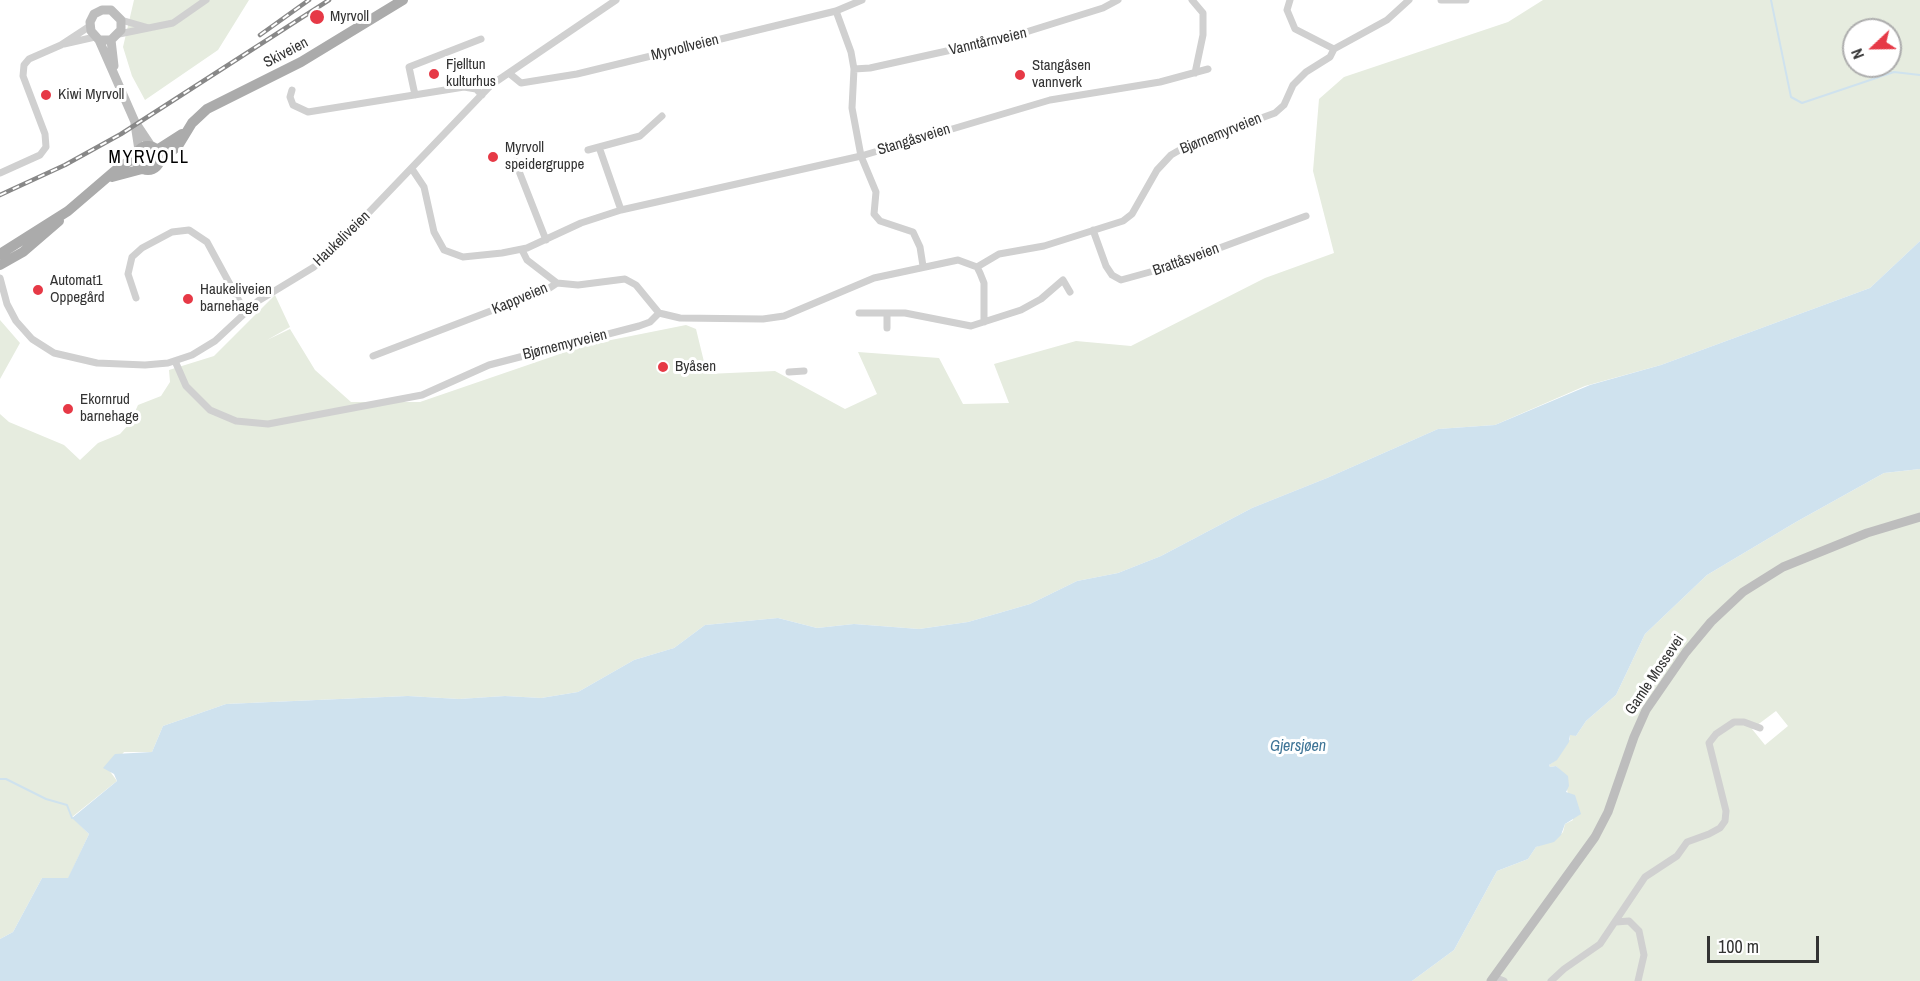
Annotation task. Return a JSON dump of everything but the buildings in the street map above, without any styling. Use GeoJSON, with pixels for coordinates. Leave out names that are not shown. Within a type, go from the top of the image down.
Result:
{"type":"FeatureCollection","features":[{"type":"Feature","properties":{"kind":"main road"},"geometry":{"type":"LineString","coordinates":[[106,0],[102,10],[92,17],[90,26],[114,71],[135,122],[156,152],[154,170],[142,169],[109,178]]}},
{"type":"Feature","properties":{"kind":"main road"},"geometry":{"type":"LineString","coordinates":[[114,12],[115,0]]}},
{"type":"Feature","properties":{"kind":"main road","name":"Skiveien"},"geometry":{"type":"LineString","coordinates":[[156,152],[186,132],[207,109],[302,62],[403,0]]}},
{"type":"Feature","properties":{"kind":"main road"},"geometry":{"type":"LineString","coordinates":[[102,10],[114,12],[121,20],[115,37],[114,71]]}},
{"type":"Feature","properties":{"kind":"main road"},"geometry":{"type":"LineString","coordinates":[[97,38],[115,37]]}},
{"type":"Feature","properties":{"kind":"main road"},"geometry":{"type":"LineString","coordinates":[[135,122],[137,154],[142,169]]}},
{"type":"Feature","properties":{"kind":"main road"},"geometry":{"type":"LineString","coordinates":[[0,265],[23,252],[137,154],[156,152]]}},
{"type":"Feature","properties":{"kind":"main road"},"geometry":{"type":"LineString","coordinates":[[0,254],[68,211]]}},
{"type":"Feature","properties":{"kind":"main road","name":"Gamle Mossevei"},"geometry":{"type":"LineString","coordinates":[[1493,979],[1595,837],[1608,813],[1631,744],[1646,710],[1686,651],[1712,622],[1743,592],[1784,567],[1867,533],[1920,517]]}},
{"type":"Feature","properties":{"kind":"street"},"geometry":{"type":"LineString","coordinates":[[115,37],[173,23],[206,0]]}},
{"type":"Feature","properties":{"kind":"street","name":"Haukeliveien"},"geometry":{"type":"LineString","coordinates":[[0,278],[2,298],[32,339],[47,350],[67,358],[135,365],[175,361],[205,348],[245,312],[324,259],[491,85],[616,0]]}},
{"type":"Feature","properties":{"kind":"street","name":"Myrvollveien"},"geometry":{"type":"LineString","coordinates":[[510,74],[521,83],[577,74],[836,11],[862,0]]}},
{"type":"Feature","properties":{"kind":"street","name":"Vanntårnveien"},"geometry":{"type":"LineString","coordinates":[[854,69],[893,63],[1019,35],[1103,8],[1118,0]]}},
{"type":"Feature","properties":{"kind":"street"},"geometry":{"type":"LineString","coordinates":[[1192,0],[1201,8],[1203,19],[1195,73]]}},
{"type":"Feature","properties":{"kind":"street"},"geometry":{"type":"LineString","coordinates":[[1290,0],[1287,10],[1295,29],[1334,49]]}},
{"type":"Feature","properties":{"kind":"street","name":"Bjørnemyrveien"},"geometry":{"type":"LineString","coordinates":[[977,267],[999,255],[1044,246],[1123,221],[1132,214],[1157,170],[1178,150],[1281,109],[1293,85],[1306,72],[1330,57],[1334,49],[1387,20],[1409,0]]}},
{"type":"Feature","properties":{"kind":"street"},"geometry":{"type":"LineString","coordinates":[[1442,0],[1466,0]]}},
{"type":"Feature","properties":{"kind":"street"},"geometry":{"type":"LineString","coordinates":[[836,11],[851,52],[854,69],[852,108],[861,156],[876,192],[874,214],[880,221],[913,232],[920,246],[923,266]]}},
{"type":"Feature","properties":{"kind":"street"},"geometry":{"type":"LineString","coordinates":[[121,20],[149,28]]}},
{"type":"Feature","properties":{"kind":"street"},"geometry":{"type":"LineString","coordinates":[[0,173],[36,157],[45,150],[45,134],[22,72],[29,59],[62,45],[90,26]]}},
{"type":"Feature","properties":{"kind":"street"},"geometry":{"type":"LineString","coordinates":[[62,45],[97,38]]}},
{"type":"Feature","properties":{"kind":"street"},"geometry":{"type":"LineString","coordinates":[[415,95],[409,67],[481,39]]}},
{"type":"Feature","properties":{"kind":"street","name":"Stangåsveien"},"geometry":{"type":"LineString","coordinates":[[412,169],[424,187],[434,232],[444,250],[463,257],[522,250],[580,224],[621,210],[861,156],[1050,100],[1160,82],[1208,69]]}},
{"type":"Feature","properties":{"kind":"street"},"geometry":{"type":"LineString","coordinates":[[292,90],[290,97],[293,105],[309,112],[464,87],[476,89],[482,95]]}},
{"type":"Feature","properties":{"kind":"street"},"geometry":{"type":"LineString","coordinates":[[588,150],[640,136],[662,116]]}},
{"type":"Feature","properties":{"kind":"street"},"geometry":{"type":"LineString","coordinates":[[599,147],[621,210]]}},
{"type":"Feature","properties":{"kind":"street"},"geometry":{"type":"LineString","coordinates":[[515,161],[546,240]]}},
{"type":"Feature","properties":{"kind":"street","name":"Brattåsveien"},"geometry":{"type":"LineString","coordinates":[[1094,230],[1106,266],[1112,275],[1121,280],[1168,267],[1306,216]]}},
{"type":"Feature","properties":{"kind":"street"},"geometry":{"type":"LineString","coordinates":[[136,298],[128,274],[132,257],[142,248],[172,232],[189,230],[207,242],[245,312]]}},
{"type":"Feature","properties":{"kind":"street"},"geometry":{"type":"LineString","coordinates":[[522,250],[527,260],[557,283]]}},
{"type":"Feature","properties":{"kind":"street"},"geometry":{"type":"LineString","coordinates":[[659,313],[680,318],[774,318],[790,314],[874,278],[958,260],[977,267],[984,283],[984,322]]}},
{"type":"Feature","properties":{"kind":"street","name":"Kappveien"},"geometry":{"type":"LineString","coordinates":[[373,356],[548,290],[557,283],[578,285],[625,279],[639,288],[659,313]]}},
{"type":"Feature","properties":{"kind":"street"},"geometry":{"type":"LineString","coordinates":[[859,313],[931,317],[965,326],[976,326],[1032,304],[1063,280],[1070,292]]}},
{"type":"Feature","properties":{"kind":"street","name":"Bjørnemyrveien"},"geometry":{"type":"LineString","coordinates":[[175,361],[186,386],[210,410],[236,421],[268,424],[412,398],[446,387],[497,363],[644,325],[659,313]]}},
{"type":"Feature","properties":{"kind":"street"},"geometry":{"type":"LineString","coordinates":[[887,313],[887,328]]}},
{"type":"Feature","properties":{"kind":"street"},"geometry":{"type":"LineString","coordinates":[[789,372],[804,371]]}},
{"type":"Feature","properties":{"kind":"street"},"geometry":{"type":"LineString","coordinates":[[1551,981],[1600,944],[1646,877],[1677,856],[1687,842],[1710,834],[1725,821],[1723,796],[1708,749],[1709,743],[1716,734],[1734,722],[1744,722],[1760,728]]}},
{"type":"Feature","properties":{"kind":"street"},"geometry":{"type":"LineString","coordinates":[[1616,921],[1629,921],[1639,931],[1644,955],[1638,981]]}},
{"type":"Feature","properties":{"kind":"street"},"geometry":{"type":"LineString","coordinates":[[1493,979],[1504,981]]}},
{"type":"Feature","properties":{"kind":"shaded area"},"geometry":{"type":"Polygon","coordinates":[[[134,0],[249,0],[218,50],[145,100],[132,76],[123,47],[134,0]]]}},
{"type":"Feature","properties":{"kind":"shaded area"},"geometry":{"type":"Polygon","coordinates":[[[1543,0],[1920,0],[1920,241],[1870,288],[1661,365],[1585,386],[1495,425],[1438,429],[1252,508],[1161,556],[1118,573],[1077,581],[1030,604],[968,622],[919,629],[854,624],[817,628],[778,618],[705,625],[674,648],[634,660],[578,692],[541,698],[505,696],[459,699],[408,696],[226,704],[163,726],[152,752],[124,752],[109,770],[117,781],[72,817],[89,834],[68,879],[42,878],[13,932],[0,939],[0,414],[9,422],[64,445],[80,460],[98,443],[120,434],[130,423],[138,405],[161,396],[170,382],[169,370],[214,356],[275,295],[290,327],[267,340],[290,329],[315,370],[351,402],[420,402],[586,345],[686,325],[696,329],[707,374],[775,371],[845,409],[877,394],[858,352],[939,358],[963,404],[1009,403],[994,364],[1076,341],[1131,346],[1265,278],[1334,253],[1313,171],[1319,99],[1344,77],[1508,22],[1543,0]]]}},
{"type":"Feature","properties":{"kind":"shaded area"},"geometry":{"type":"Polygon","coordinates":[[[0,320],[20,343],[0,379],[0,320]]]}},
{"type":"Feature","properties":{"kind":"shaded area"},"geometry":{"type":"Polygon","coordinates":[[[1920,469],[1920,981],[1412,981],[1454,950],[1497,871],[1528,859],[1536,847],[1556,839],[1563,832],[1565,824],[1573,820],[1564,774],[1556,766],[1550,767],[1549,765],[1557,759],[1570,739],[1570,734],[1576,736],[1586,721],[1616,695],[1645,634],[1707,575],[1884,473],[1920,469]],[[1776,711],[1752,729],[1765,745],[1788,726],[1776,711]]]}},
{"type":"Feature","properties":{"kind":"water","name":"Gjersjøen"},"geometry":{"type":"Polygon","coordinates":[[[1920,241],[1920,469],[1884,473],[1707,575],[1645,634],[1616,695],[1586,721],[1576,736],[1570,735],[1569,742],[1557,760],[1549,765],[1550,767],[1556,766],[1568,776],[1569,786],[1566,792],[1575,795],[1581,814],[1565,824],[1561,835],[1554,842],[1536,847],[1528,859],[1497,871],[1454,950],[1412,981],[0,981],[0,939],[13,932],[42,878],[68,878],[89,834],[72,818],[117,781],[114,774],[103,768],[115,754],[152,752],[163,726],[226,704],[408,696],[459,699],[505,696],[541,698],[578,692],[634,660],[674,648],[705,625],[778,618],[817,628],[854,624],[919,629],[968,622],[1030,604],[1077,581],[1118,573],[1161,556],[1252,508],[1438,429],[1495,425],[1590,385],[1661,365],[1870,288],[1920,241]]]}},
{"type":"Feature","properties":{"kind":"waterway"},"geometry":{"type":"LineString","coordinates":[[1771,0],[1791,97],[1802,103],[1894,72],[1920,75]]}},
{"type":"Feature","properties":{"kind":"waterway"},"geometry":{"type":"LineString","coordinates":[[0,779],[6,779],[46,799],[67,805],[72,818]]}},
{"type":"Feature","properties":{"kind":"railway"},"geometry":{"type":"LineString","coordinates":[[260,35],[309,0]]}},
{"type":"Feature","properties":{"kind":"railway"},"geometry":{"type":"LineString","coordinates":[[0,195],[65,165],[121,134],[329,0]]}},
{"type":"Feature","properties":{"kind":"place","name":"Myrvoll"},"geometry":{"type":"Point","coordinates":[317,17]}},
{"type":"Feature","properties":{"kind":"place","name":"Fjelltun kulturhus"},"geometry":{"type":"Point","coordinates":[434,74]}},
{"type":"Feature","properties":{"kind":"place","name":"Stangåsen vannverk"},"geometry":{"type":"Point","coordinates":[1020,75]}},
{"type":"Feature","properties":{"kind":"place","name":"Kiwi Myrvoll"},"geometry":{"type":"Point","coordinates":[46,95]}},
{"type":"Feature","properties":{"kind":"place","name":"Myrvoll speidergruppe"},"geometry":{"type":"Point","coordinates":[493,157]}},
{"type":"Feature","properties":{"kind":"place","name":"Automat1 Oppegård"},"geometry":{"type":"Point","coordinates":[38,290]}},
{"type":"Feature","properties":{"kind":"place","name":"Haukeliveien barnehage"},"geometry":{"type":"Point","coordinates":[188,299]}},
{"type":"Feature","properties":{"kind":"place","name":"Byåsen"},"geometry":{"type":"Point","coordinates":[663,367]}},
{"type":"Feature","properties":{"kind":"place","name":"Ekornrud barnehage"},"geometry":{"type":"Point","coordinates":[68,409]}},
{"type":"Feature","properties":{"kind":"district","name":"MYRVOLL"},"geometry":{"type":"Point","coordinates":[149,158]}}]}
